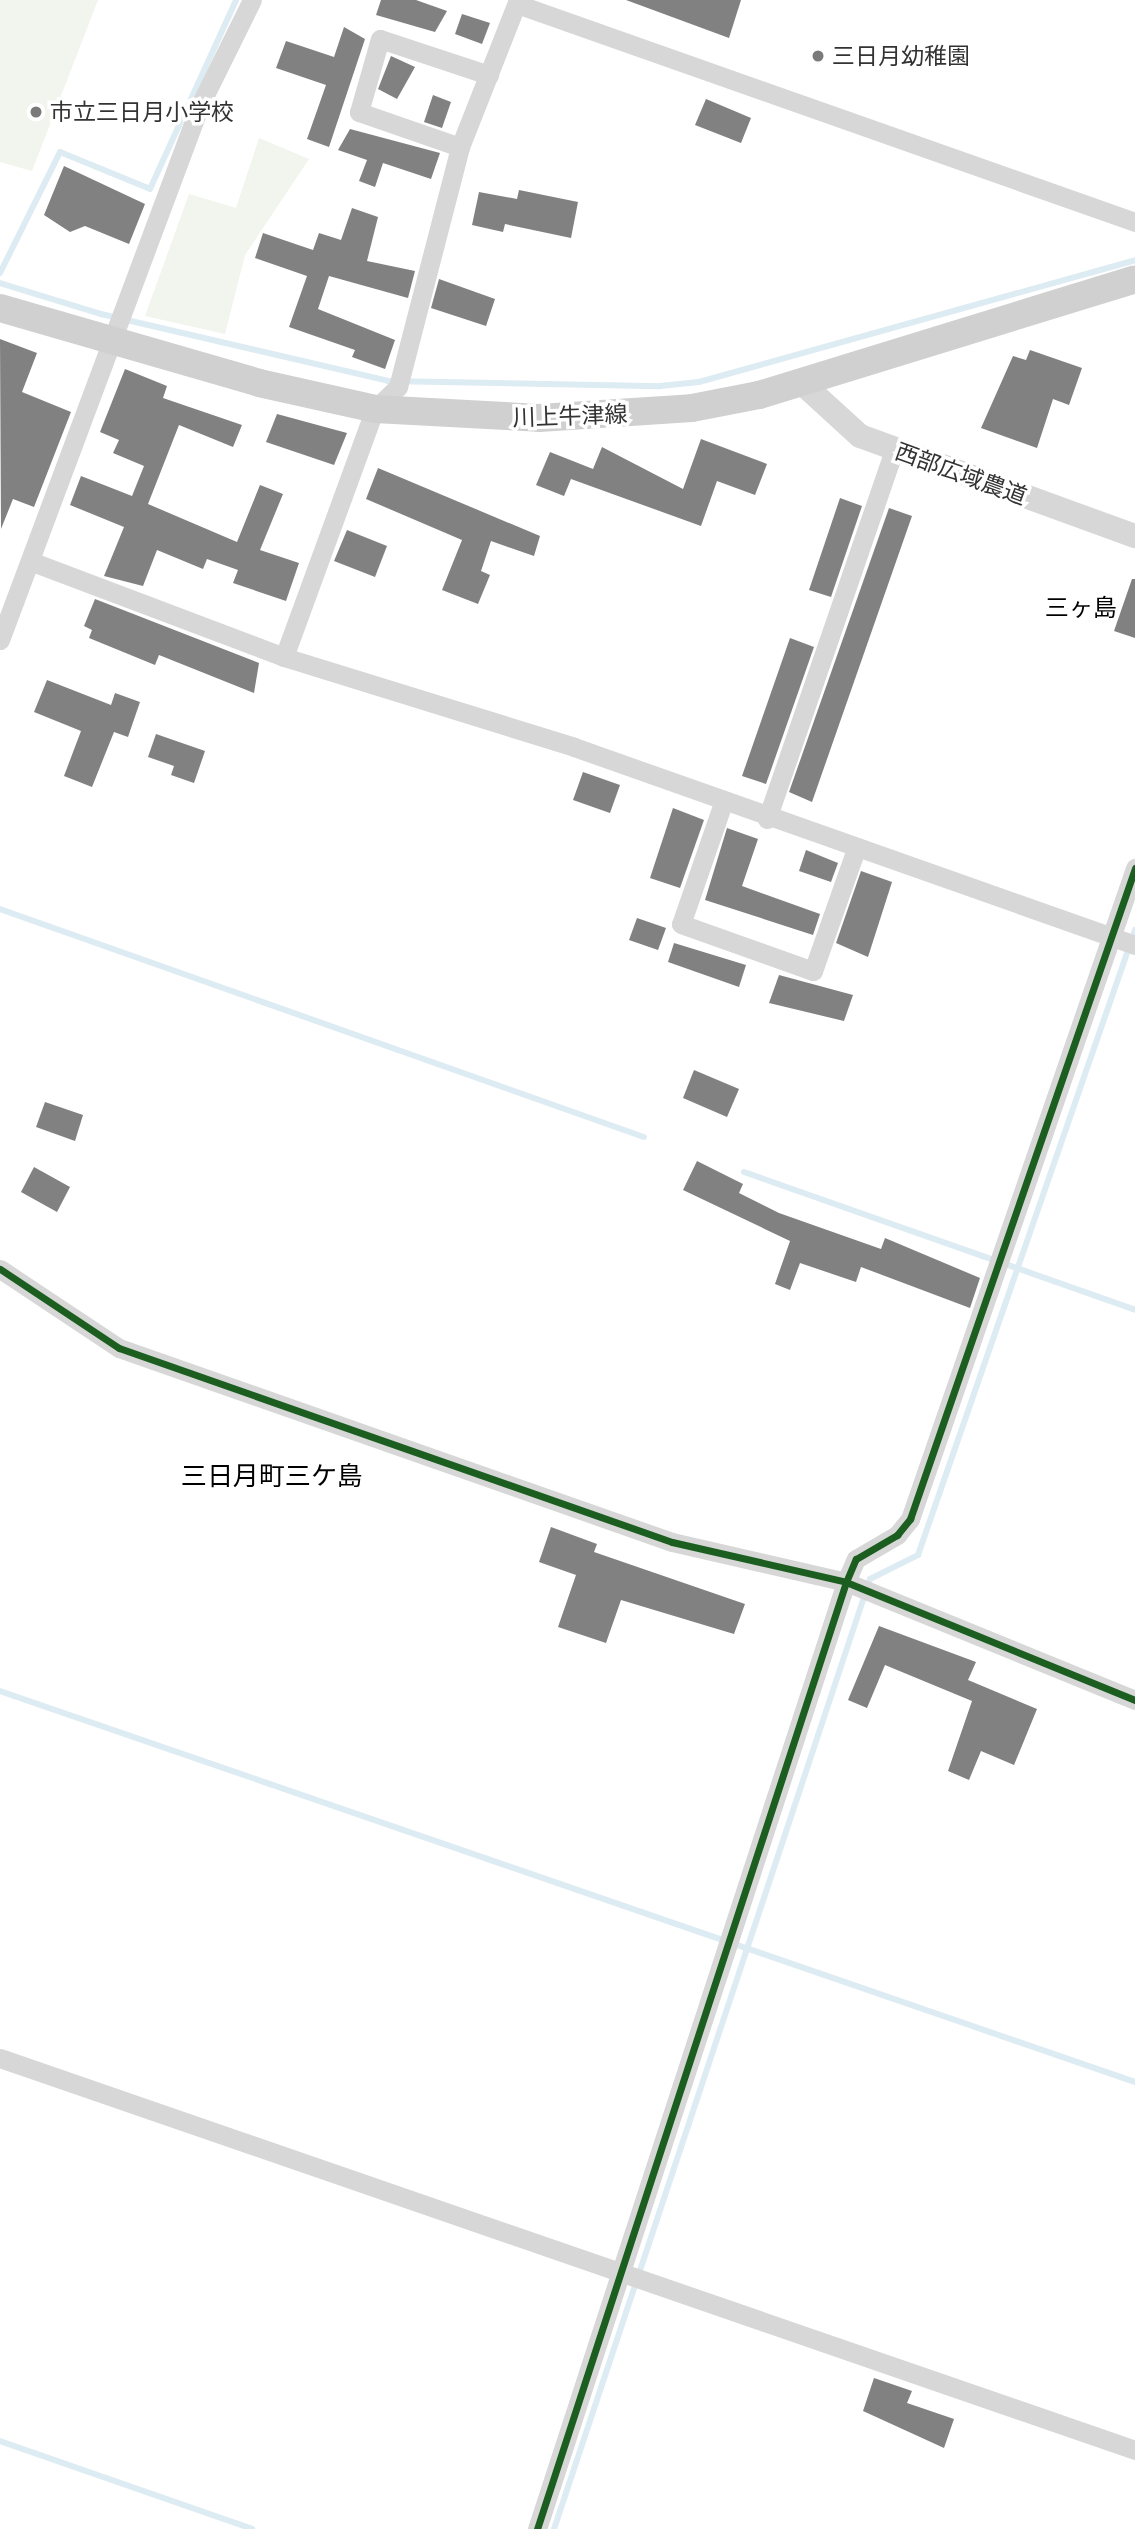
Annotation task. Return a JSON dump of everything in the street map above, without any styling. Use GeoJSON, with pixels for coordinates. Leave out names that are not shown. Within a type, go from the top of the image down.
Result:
{"type":"FeatureCollection","features":[{"type":"Feature","properties":{"kind":"main road","name":"川上牛津線"},"geometry":{"type":"LineString","coordinates":[[0,308],[121,326],[376,409],[480,418],[631,415],[803,384],[1135,279]]}},
{"type":"Feature","properties":{"kind":"street"},"geometry":{"type":"LineString","coordinates":[[0,640],[121,326],[200,105],[252,0]]}},
{"type":"Feature","properties":{"kind":"street"},"geometry":{"type":"LineString","coordinates":[[284,657],[376,409],[399,379],[460,147],[518,2],[1135,222]]}},
{"type":"Feature","properties":{"kind":"street"},"geometry":{"type":"LineString","coordinates":[[460,147],[359,113],[380,39],[489,75]]}},
{"type":"Feature","properties":{"kind":"street","name":"西部広域農道"},"geometry":{"type":"LineString","coordinates":[[803,384],[860,436],[894,451],[1135,536]]}},
{"type":"Feature","properties":{"kind":"street"},"geometry":{"type":"LineString","coordinates":[[766,819],[894,451]]}},
{"type":"Feature","properties":{"kind":"street"},"geometry":{"type":"LineString","coordinates":[[30,561],[284,657],[574,747],[766,819],[1135,945]]}},
{"type":"Feature","properties":{"kind":"street"},"geometry":{"type":"LineString","coordinates":[[723,803],[681,924],[813,971],[856,849]]}},
{"type":"Feature","properties":{"kind":"street"},"geometry":{"type":"LineString","coordinates":[[537,2529],[624,2272],[846,1582],[856,1559],[897,1535],[910,1519],[1135,868]]}},
{"type":"Feature","properties":{"kind":"street"},"geometry":{"type":"LineString","coordinates":[[0,1269],[119,1349],[672,1542],[846,1582],[1135,1700]]}},
{"type":"Feature","properties":{"kind":"street"},"geometry":{"type":"LineString","coordinates":[[0,2058],[1135,2450]]}},
{"type":"Feature","properties":{"kind":"shaded area"},"geometry":{"type":"Polygon","coordinates":[[[0,0],[98,0],[32,171],[0,162],[0,0]]]}},
{"type":"Feature","properties":{"kind":"shaded area"},"geometry":{"type":"Polygon","coordinates":[[[259,138],[309,159],[245,255],[225,334],[145,316],[189,194],[236,208],[259,138]]]}},
{"type":"Feature","properties":{"kind":"building"},"geometry":{"type":"Polygon","coordinates":[[[381,0],[416,0],[447,11],[435,32],[376,15],[381,0]]]}},
{"type":"Feature","properties":{"kind":"building"},"geometry":{"type":"Polygon","coordinates":[[[626,0],[741,0],[729,38],[626,0]]]}},
{"type":"Feature","properties":{"kind":"building"},"geometry":{"type":"Polygon","coordinates":[[[462,14],[490,23],[482,44],[455,34],[462,14]]]}},
{"type":"Feature","properties":{"kind":"building"},"geometry":{"type":"Polygon","coordinates":[[[344,27],[365,39],[329,147],[307,139],[326,85],[276,68],[286,41],[334,57],[344,27]]]}},
{"type":"Feature","properties":{"kind":"building"},"geometry":{"type":"Polygon","coordinates":[[[391,56],[415,67],[397,99],[378,89],[391,56]]]}},
{"type":"Feature","properties":{"kind":"building"},"geometry":{"type":"Polygon","coordinates":[[[433,95],[451,102],[442,128],[424,122],[433,95]]]}},
{"type":"Feature","properties":{"kind":"building"},"geometry":{"type":"Polygon","coordinates":[[[706,99],[751,118],[741,143],[695,125],[706,99]]]}},
{"type":"Feature","properties":{"kind":"building"},"geometry":{"type":"Polygon","coordinates":[[[350,129],[440,153],[431,179],[383,163],[375,187],[359,181],[367,160],[338,150],[350,129]]]}},
{"type":"Feature","properties":{"kind":"building"},"geometry":{"type":"Polygon","coordinates":[[[64,166],[145,204],[129,244],[85,226],[70,232],[44,215],[64,166]]]}},
{"type":"Feature","properties":{"kind":"building"},"geometry":{"type":"Polygon","coordinates":[[[519,190],[578,202],[571,238],[505,224],[503,232],[472,225],[479,192],[517,199],[519,190]]]}},
{"type":"Feature","properties":{"kind":"building"},"geometry":{"type":"Polygon","coordinates":[[[352,208],[378,217],[367,261],[415,271],[408,298],[329,276],[318,309],[395,340],[385,369],[352,357],[355,350],[289,327],[307,276],[255,258],[263,233],[313,250],[319,233],[341,240],[352,208]]]}},
{"type":"Feature","properties":{"kind":"building"},"geometry":{"type":"Polygon","coordinates":[[[439,279],[495,299],[486,326],[431,308],[439,279]]]}},
{"type":"Feature","properties":{"kind":"building"},"geometry":{"type":"Polygon","coordinates":[[[0,339],[37,353],[22,392],[71,412],[34,507],[13,499],[1,529],[0,339]]]}},
{"type":"Feature","properties":{"kind":"building"},"geometry":{"type":"Polygon","coordinates":[[[1030,350],[1082,368],[1069,405],[1053,399],[1037,448],[981,428],[1013,356],[1026,360],[1030,350]]]}},
{"type":"Feature","properties":{"kind":"building"},"geometry":{"type":"Polygon","coordinates":[[[125,369],[167,386],[163,398],[242,425],[233,447],[179,425],[148,504],[237,542],[260,485],[283,494],[260,550],[299,563],[286,601],[233,583],[238,570],[207,559],[203,569],[157,550],[143,586],[104,576],[124,527],[70,505],[81,476],[132,496],[144,466],[113,453],[119,440],[100,432],[125,369]]]}},
{"type":"Feature","properties":{"kind":"building"},"geometry":{"type":"Polygon","coordinates":[[[277,414],[347,433],[334,465],[266,442],[277,414]]]}},
{"type":"Feature","properties":{"kind":"building"},"geometry":{"type":"Polygon","coordinates":[[[701,439],[767,464],[755,495],[717,481],[701,526],[571,479],[564,496],[536,485],[550,452],[593,469],[602,447],[683,489],[701,439]]]}},
{"type":"Feature","properties":{"kind":"building"},"geometry":{"type":"Polygon","coordinates":[[[378,468],[540,536],[534,556],[491,541],[481,571],[490,575],[478,604],[442,590],[462,540],[366,499],[378,468]]]}},
{"type":"Feature","properties":{"kind":"building"},"geometry":{"type":"Polygon","coordinates":[[[840,498],[862,506],[831,597],[809,590],[840,498]]]}},
{"type":"Feature","properties":{"kind":"building"},"geometry":{"type":"Polygon","coordinates":[[[889,508],[912,516],[812,802],[789,792],[889,508]]]}},
{"type":"Feature","properties":{"kind":"building"},"geometry":{"type":"Polygon","coordinates":[[[347,530],[387,546],[375,577],[334,561],[347,530]]]}},
{"type":"Feature","properties":{"kind":"building"},"geometry":{"type":"Polygon","coordinates":[[[1132,579],[1135,579],[1135,638],[1114,631],[1132,579]]]}},
{"type":"Feature","properties":{"kind":"building"},"geometry":{"type":"Polygon","coordinates":[[[95,599],[259,663],[254,693],[159,655],[155,665],[89,638],[92,630],[84,626],[95,599]]]}},
{"type":"Feature","properties":{"kind":"building"},"geometry":{"type":"Polygon","coordinates":[[[790,638],[814,647],[766,784],[742,776],[790,638]]]}},
{"type":"Feature","properties":{"kind":"building"},"geometry":{"type":"Polygon","coordinates":[[[47,680],[111,705],[115,693],[140,702],[128,737],[114,732],[92,787],[64,776],[81,731],[34,712],[47,680]]]}},
{"type":"Feature","properties":{"kind":"building"},"geometry":{"type":"Polygon","coordinates":[[[156,734],[205,751],[194,783],[171,775],[174,766],[148,757],[156,734]]]}},
{"type":"Feature","properties":{"kind":"building"},"geometry":{"type":"Polygon","coordinates":[[[583,772],[620,785],[610,813],[573,800],[583,772]]]}},
{"type":"Feature","properties":{"kind":"building"},"geometry":{"type":"Polygon","coordinates":[[[673,808],[704,820],[680,888],[650,878],[673,808]]]}},
{"type":"Feature","properties":{"kind":"building"},"geometry":{"type":"Polygon","coordinates":[[[727,828],[758,839],[742,886],[820,914],[813,935],[705,900],[727,828]]]}},
{"type":"Feature","properties":{"kind":"building"},"geometry":{"type":"Polygon","coordinates":[[[806,850],[838,863],[831,882],[799,871],[806,850]]]}},
{"type":"Feature","properties":{"kind":"building"},"geometry":{"type":"Polygon","coordinates":[[[861,871],[892,882],[868,957],[836,943],[861,871]]]}},
{"type":"Feature","properties":{"kind":"building"},"geometry":{"type":"Polygon","coordinates":[[[637,918],[666,928],[658,950],[629,940],[637,918]]]}},
{"type":"Feature","properties":{"kind":"building"},"geometry":{"type":"Polygon","coordinates":[[[674,943],[746,965],[739,987],[668,962],[674,943]]]}},
{"type":"Feature","properties":{"kind":"building"},"geometry":{"type":"Polygon","coordinates":[[[779,975],[853,995],[844,1021],[769,1003],[779,975]]]}},
{"type":"Feature","properties":{"kind":"building"},"geometry":{"type":"Polygon","coordinates":[[[694,1070],[739,1089],[727,1117],[683,1098],[694,1070]]]}},
{"type":"Feature","properties":{"kind":"building"},"geometry":{"type":"Polygon","coordinates":[[[45,1102],[83,1115],[75,1141],[36,1127],[45,1102]]]}},
{"type":"Feature","properties":{"kind":"building"},"geometry":{"type":"Polygon","coordinates":[[[697,1161],[743,1184],[739,1193],[779,1213],[881,1249],[885,1238],[980,1278],[970,1308],[861,1267],[856,1282],[800,1263],[790,1290],[775,1284],[790,1241],[683,1190],[697,1161]]]}},
{"type":"Feature","properties":{"kind":"building"},"geometry":{"type":"Polygon","coordinates":[[[34,1167],[70,1187],[57,1212],[21,1192],[34,1167]]]}},
{"type":"Feature","properties":{"kind":"building"},"geometry":{"type":"Polygon","coordinates":[[[551,1527],[597,1544],[594,1552],[745,1604],[734,1634],[621,1600],[606,1643],[558,1627],[576,1575],[539,1562],[551,1527]]]}},
{"type":"Feature","properties":{"kind":"building"},"geometry":{"type":"Polygon","coordinates":[[[879,1626],[976,1662],[968,1680],[1037,1709],[1014,1765],[981,1751],[969,1780],[948,1771],[972,1701],[885,1665],[867,1708],[848,1700],[879,1626]]]}},
{"type":"Feature","properties":{"kind":"building"},"geometry":{"type":"Polygon","coordinates":[[[874,2378],[912,2391],[907,2403],[954,2419],[944,2448],[863,2411],[874,2378]]]}},
{"type":"Feature","properties":{"kind":"waterway"},"geometry":{"type":"LineString","coordinates":[[0,273],[60,152],[150,189],[236,0]]}},
{"type":"Feature","properties":{"kind":"waterway"},"geometry":{"type":"LineString","coordinates":[[0,283],[101,314],[388,381],[660,386],[699,382],[1135,260]]}},
{"type":"Feature","properties":{"kind":"waterway"},"geometry":{"type":"LineString","coordinates":[[0,909],[644,1137]]}},
{"type":"Feature","properties":{"kind":"waterway"},"geometry":{"type":"LineString","coordinates":[[554,2529],[870,1579],[918,1555],[1135,930]]}},
{"type":"Feature","properties":{"kind":"waterway"},"geometry":{"type":"LineString","coordinates":[[744,1172],[1135,1310]]}},
{"type":"Feature","properties":{"kind":"waterway"},"geometry":{"type":"LineString","coordinates":[[0,1691],[1135,2082]]}},
{"type":"Feature","properties":{"kind":"waterway"},"geometry":{"type":"LineString","coordinates":[[0,2441],[252,2529]]}},
{"type":"Feature","properties":{"kind":"cycle path"},"geometry":{"type":"LineString","coordinates":[[537,2529],[846,1582],[856,1559],[897,1535],[910,1519],[1135,868]]}},
{"type":"Feature","properties":{"kind":"cycle path"},"geometry":{"type":"LineString","coordinates":[[0,1269],[119,1348],[672,1542],[846,1582],[1135,1700]]}},
{"type":"Feature","properties":{"kind":"place","name":"三日月幼稚園"},"geometry":{"type":"Point","coordinates":[818,56]}},
{"type":"Feature","properties":{"kind":"place","name":"市立三日月小学校"},"geometry":{"type":"Point","coordinates":[36,112]}},
{"type":"Feature","properties":{"kind":"district","name":"三ヶ島"},"geometry":{"type":"Point","coordinates":[1081,608]}},
{"type":"Feature","properties":{"kind":"district","name":"三日月町三ケ島"},"geometry":{"type":"Point","coordinates":[272,1476]}}]}
